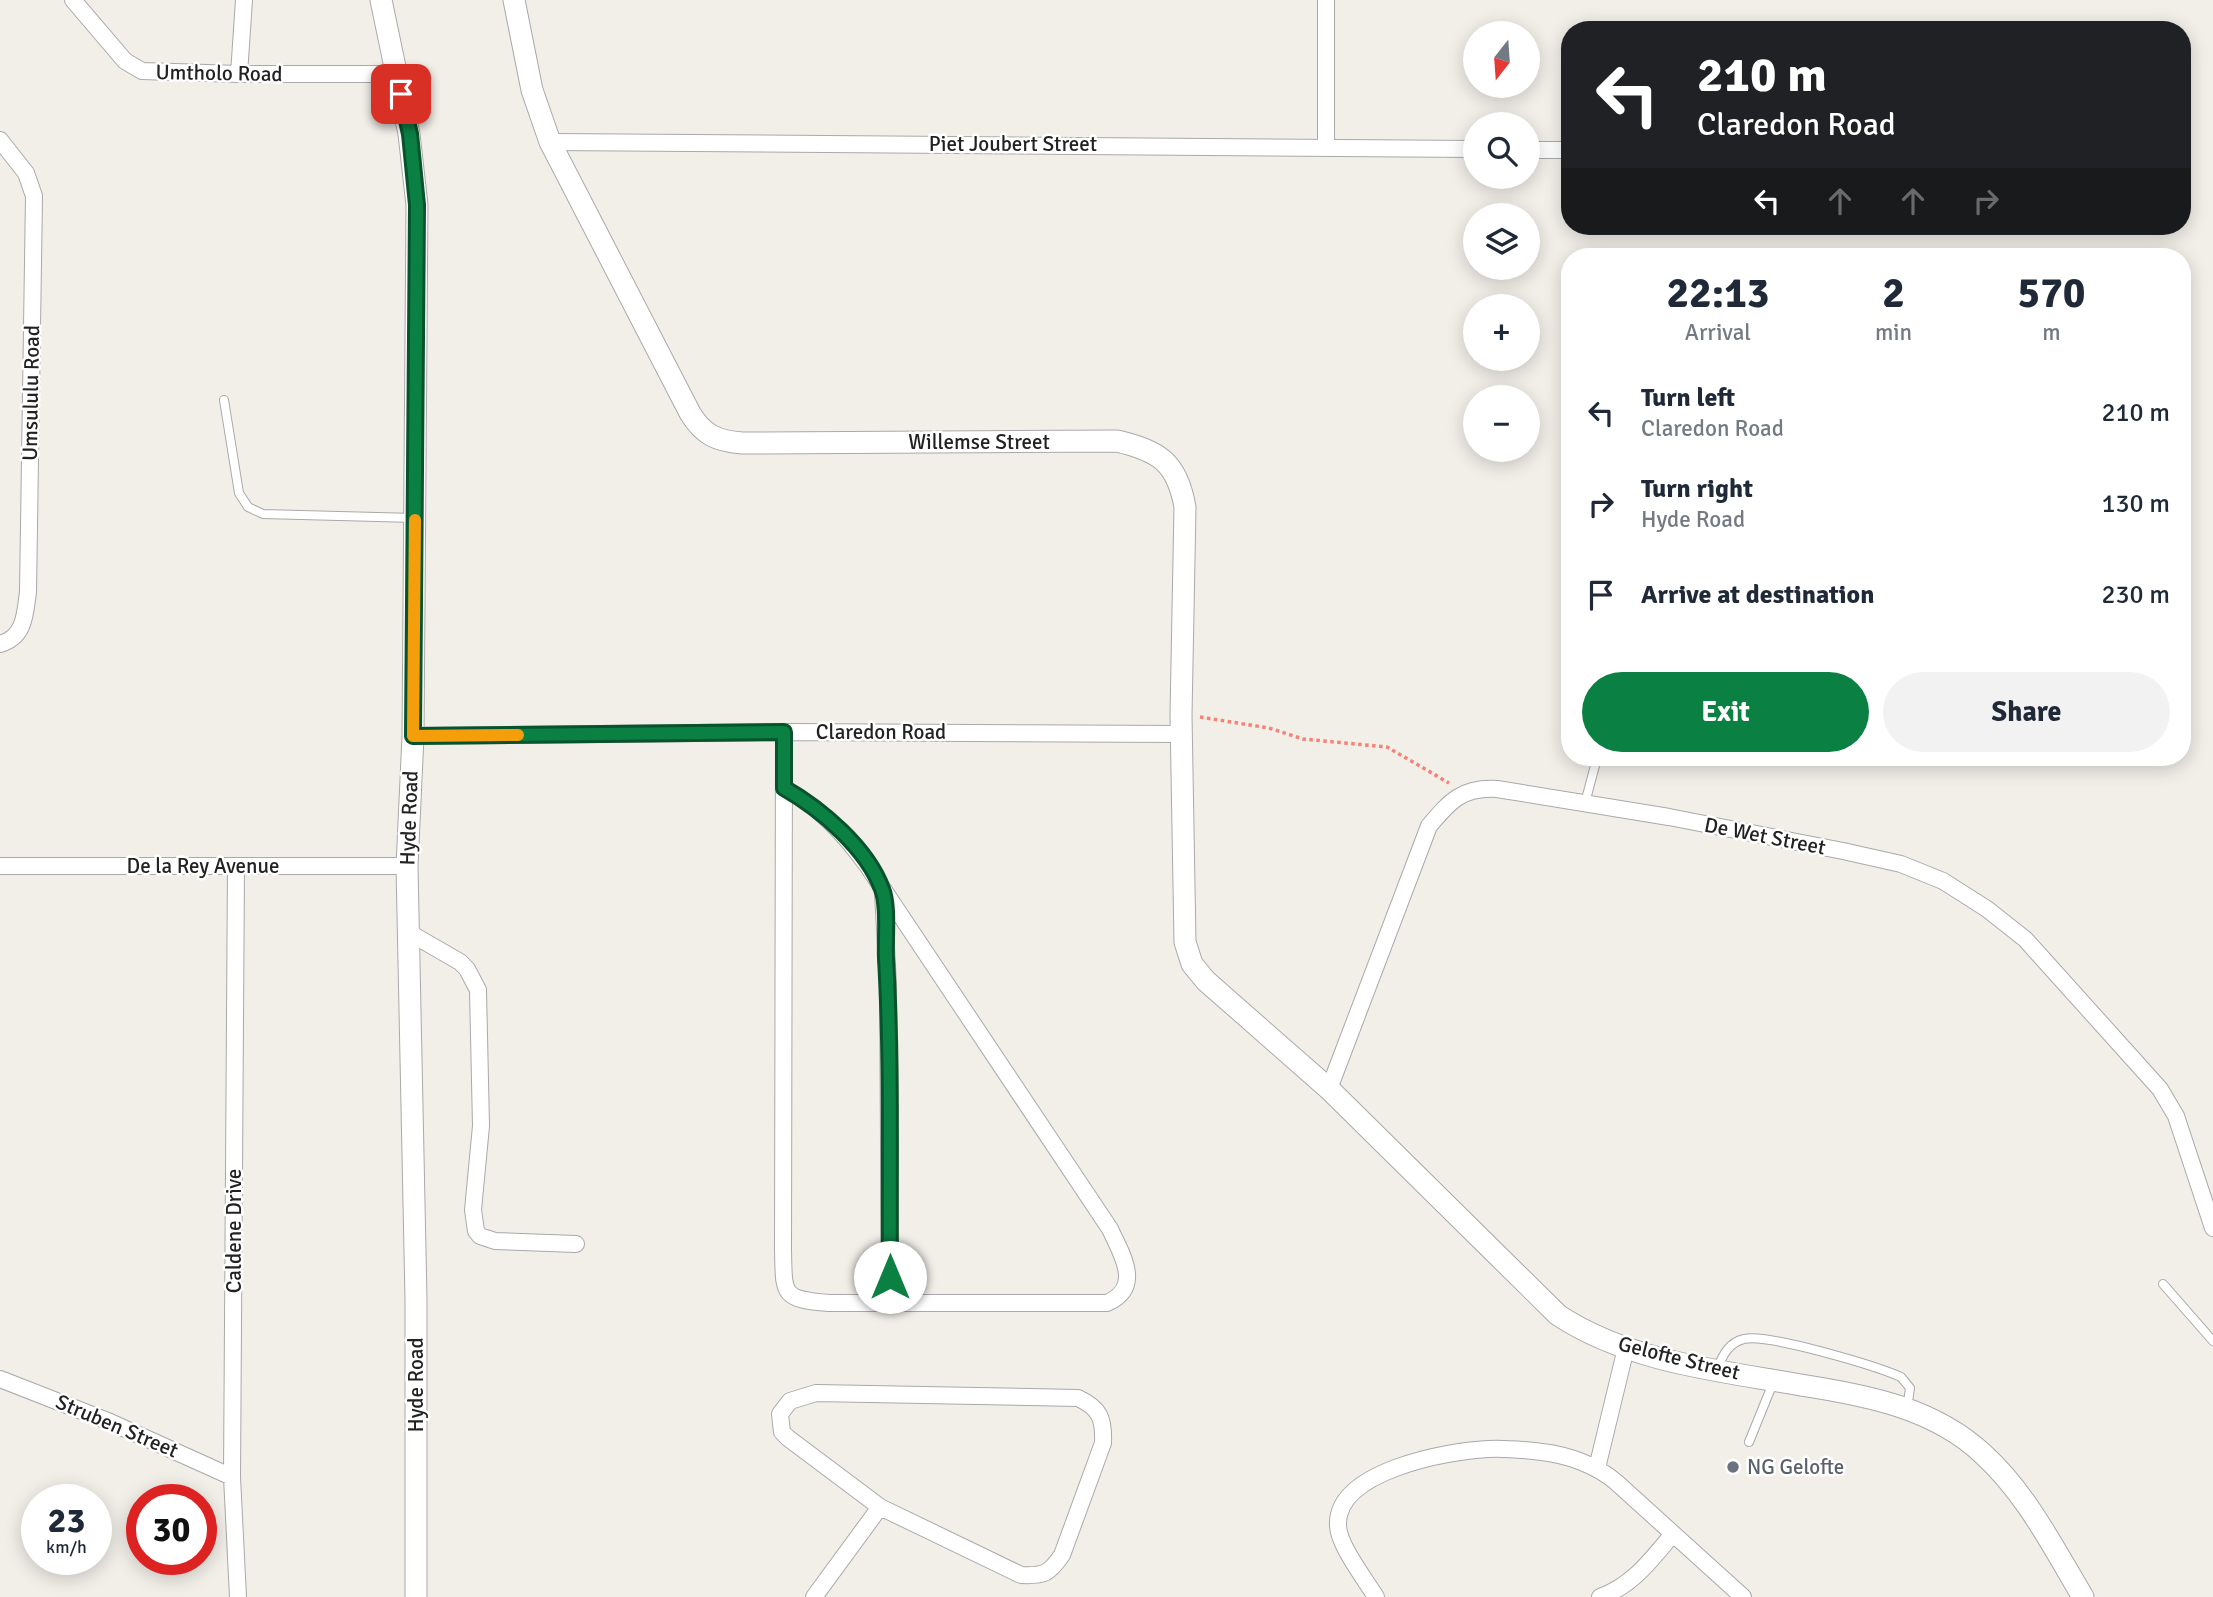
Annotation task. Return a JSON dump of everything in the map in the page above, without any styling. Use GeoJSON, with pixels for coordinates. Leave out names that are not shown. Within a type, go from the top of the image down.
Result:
{"type":"FeatureCollection","features":[{"type":"Feature","properties":{"kind":"street","name":"Umtholo Road"},"geometry":{"type":"LineString","coordinates":[[73,0],[103,38],[132,66],[160,73],[397,74]]}},
{"type":"Feature","properties":{"kind":"street"},"geometry":{"type":"LineString","coordinates":[[239,74],[244,0]]}},
{"type":"Feature","properties":{"kind":"street","name":"Hyde Road"},"geometry":{"type":"LineString","coordinates":[[381,0],[410,134],[417,205],[413,736],[407,866],[416,1312],[416,1597]]}},
{"type":"Feature","properties":{"kind":"street","name":"Willemse Street"},"geometry":{"type":"LineString","coordinates":[[514,0],[532,90],[550,142],[690,413],[698,427],[710,436],[742,443],[1117,441],[1140,446],[1160,457],[1175,475],[1181,487],[1185,507],[1181,724],[1185,942],[1192,964],[1206,981],[1230,1002]]}},
{"type":"Feature","properties":{"kind":"street"},"geometry":{"type":"LineString","coordinates":[[1326,0],[1326,146]]}},
{"type":"Feature","properties":{"kind":"street","name":"Umsululu Road"},"geometry":{"type":"LineString","coordinates":[[0,140],[26,173],[34,196],[28,592],[20,629],[9,641],[0,644]]}},
{"type":"Feature","properties":{"kind":"street","name":"Piet Joubert Street"},"geometry":{"type":"LineString","coordinates":[[550,142],[1463,149]]}},
{"type":"Feature","properties":{"kind":"street"},"geometry":{"type":"LineString","coordinates":[[1540,150],[1561,150]]}},
{"type":"Feature","properties":{"kind":"street","name":"Claredon Road"},"geometry":{"type":"LineString","coordinates":[[413,736],[1181,724]]}},
{"type":"Feature","properties":{"kind":"street"},"geometry":{"type":"LineString","coordinates":[[784,732],[784,788],[784,1284],[788,1294],[796,1300],[829,1303],[1107,1303],[1118,1298],[1128,1279],[1127,1266],[1110,1229],[867,864],[833,822],[811,803],[784,788]]}},
{"type":"Feature","properties":{"kind":"street","name":"De Wet Street"},"geometry":{"type":"LineString","coordinates":[[1465,792],[1478,788],[1497,789],[1843,851],[1901,864],[1943,881],[2025,939],[2160,1089],[2176,1116],[2213,1228]]}},
{"type":"Feature","properties":{"kind":"street"},"geometry":{"type":"LineString","coordinates":[[1329,1089],[1429,826],[1447,804],[1465,792]]}},
{"type":"Feature","properties":{"kind":"street","name":"De la Rey Avenue"},"geometry":{"type":"LineString","coordinates":[[0,866],[407,866]]}},
{"type":"Feature","properties":{"kind":"street","name":"Caldene Drive"},"geometry":{"type":"LineString","coordinates":[[236,866],[232,1477],[237,1597]]}},
{"type":"Feature","properties":{"kind":"street"},"geometry":{"type":"LineString","coordinates":[[883,890],[888,984],[890,1303]]}},
{"type":"Feature","properties":{"kind":"street"},"geometry":{"type":"LineString","coordinates":[[408,932],[460,962],[467,969],[478,990],[481,1126],[472,1210],[476,1231],[480,1236],[495,1241],[576,1244]]}},
{"type":"Feature","properties":{"kind":"street","name":"Gelofte Street"},"geometry":{"type":"LineString","coordinates":[[1230,1002],[1329,1089],[1558,1315],[1580,1329],[1626,1348],[1667,1360],[1857,1394],[1926,1415],[1981,1452],[2014,1484],[2083,1597]]}},
{"type":"Feature","properties":{"kind":"street"},"geometry":{"type":"LineString","coordinates":[[1597,1468],[1626,1348]]}},
{"type":"Feature","properties":{"kind":"street","name":"Struben Street"},"geometry":{"type":"LineString","coordinates":[[0,1379],[110,1422],[232,1477]]}},
{"type":"Feature","properties":{"kind":"street"},"geometry":{"type":"LineString","coordinates":[[816,1393],[1078,1398],[1097,1409],[1102,1417],[1103,1443],[1062,1555],[1054,1568],[1041,1576],[1021,1576],[880,1507],[782,1432],[780,1413],[790,1401],[816,1393]]}},
{"type":"Feature","properties":{"kind":"street"},"geometry":{"type":"LineString","coordinates":[[1376,1597],[1338,1528],[1346,1497],[1373,1477],[1453,1454],[1489,1449],[1544,1452],[1597,1468],[1743,1597]]}},
{"type":"Feature","properties":{"kind":"street"},"geometry":{"type":"LineString","coordinates":[[814,1597],[880,1507]]}},
{"type":"Feature","properties":{"kind":"street"},"geometry":{"type":"LineString","coordinates":[[1600,1597],[1621,1588],[1640,1572],[1672,1535]]}},
{"type":"Feature","properties":{"kind":"lane"},"geometry":{"type":"LineString","coordinates":[[224,400],[239,493],[248,507],[263,514],[415,518]]}},
{"type":"Feature","properties":{"kind":"lane"},"geometry":{"type":"LineString","coordinates":[[1585,803],[1595,766]]}},
{"type":"Feature","properties":{"kind":"lane"},"geometry":{"type":"LineString","coordinates":[[2163,1284],[2213,1341]]}},
{"type":"Feature","properties":{"kind":"lane"},"geometry":{"type":"LineString","coordinates":[[1717,1370],[1722,1356],[1734,1343],[1742,1339],[1766,1338],[1901,1377],[1910,1388],[1907,1409]]}},
{"type":"Feature","properties":{"kind":"lane"},"geometry":{"type":"LineString","coordinates":[[1749,1442],[1774,1380]]}},
{"type":"Feature","properties":{"kind":"path"},"geometry":{"type":"LineString","coordinates":[[1181,724],[1269,728],[1303,739],[1387,747],[1465,792]]}},
{"type":"Feature","properties":{"kind":"slow traffic"},"geometry":{"type":"LineString","coordinates":[[415,520],[413,736],[518,735]]}},
{"type":"Feature","properties":{"kind":"place","name":"NG Gelofte"},"geometry":{"type":"Point","coordinates":[1733,1467]}},
{"type":"Feature","properties":{"kind":"route"},"geometry":{"type":"LineString","coordinates":[[401,94],[410,134],[417,205],[413,736],[784,732],[784,788],[811,803],[833,822],[867,864],[883,890],[888,984],[890,1277]]}}]}
